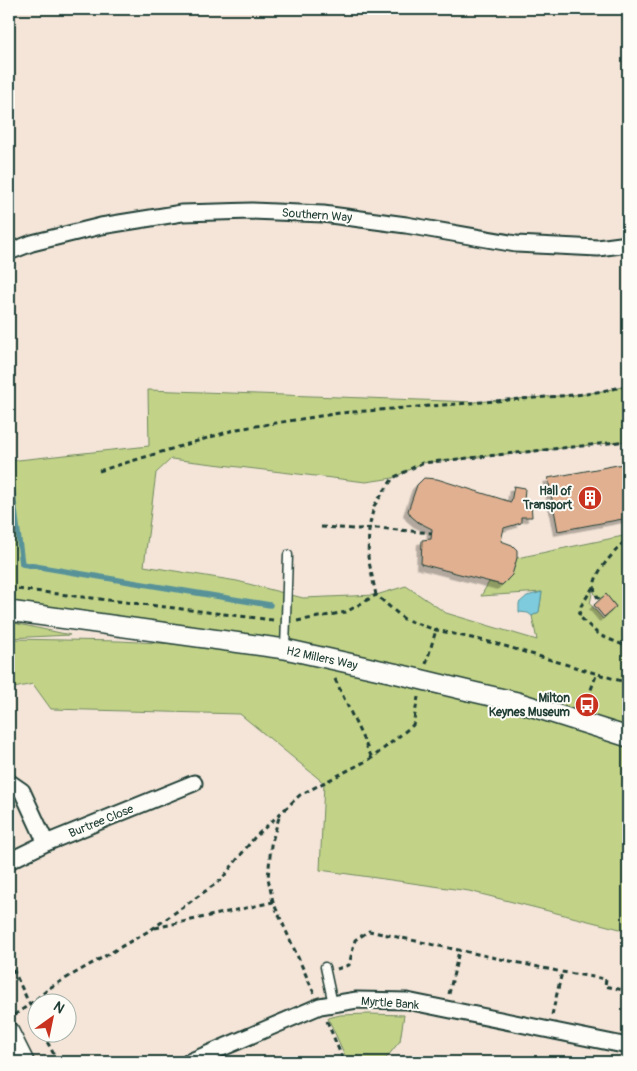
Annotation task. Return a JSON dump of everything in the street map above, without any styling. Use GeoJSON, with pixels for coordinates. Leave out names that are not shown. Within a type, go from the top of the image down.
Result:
{"type":"FeatureCollection","features":[{"type":"Feature","properties":{"kind":"street","name":"Southern Way"},"geometry":{"type":"LineString","coordinates":[[9,252],[32,243],[101,226],[182,213],[252,211],[323,214],[406,225],[516,244],[598,248],[628,244]]}},
{"type":"Feature","properties":{"kind":"street","name":"H2 Millers Way"},"geometry":{"type":"LineString","coordinates":[[14,613],[285,649],[517,702],[628,737]]}},
{"type":"Feature","properties":{"kind":"street"},"geometry":{"type":"LineString","coordinates":[[9,782],[22,791],[46,843]]}},
{"type":"Feature","properties":{"kind":"street","name":"Burtree Close"},"geometry":{"type":"LineString","coordinates":[[9,861],[46,843],[194,782]]}},
{"type":"Feature","properties":{"kind":"street","name":"Myrtle Bank"},"geometry":{"type":"LineString","coordinates":[[189,1062],[327,1005],[357,1000],[407,1001],[628,1046]]}},
{"type":"Feature","properties":{"kind":"street"},"geometry":{"type":"LineString","coordinates":[[9,1032],[24,1062]]}},
{"type":"Feature","properties":{"kind":"lane"},"geometry":{"type":"LineString","coordinates":[[285,649],[288,555]]}},
{"type":"Feature","properties":{"kind":"lane"},"geometry":{"type":"LineString","coordinates":[[326,970],[327,1005]]}},
{"type":"Feature","properties":{"kind":"path"},"geometry":{"type":"LineString","coordinates":[[99,471],[237,429],[340,413],[586,394],[628,386]]}},
{"type":"Feature","properties":{"kind":"path"},"geometry":{"type":"LineString","coordinates":[[628,441],[422,463],[393,478],[374,506],[368,528],[368,557],[376,595],[404,620],[436,630],[498,644],[628,682]]}},
{"type":"Feature","properties":{"kind":"path"},"geometry":{"type":"LineString","coordinates":[[321,527],[368,528],[432,533]]}},
{"type":"Feature","properties":{"kind":"path"},"geometry":{"type":"LineString","coordinates":[[628,537],[600,568],[593,587],[581,606],[579,616],[599,635],[628,647]]}},
{"type":"Feature","properties":{"kind":"path"},"geometry":{"type":"LineString","coordinates":[[593,587],[595,595],[599,599]]}},
{"type":"Feature","properties":{"kind":"path"},"geometry":{"type":"LineString","coordinates":[[9,588],[286,621],[300,621],[346,612],[376,595]]}},
{"type":"Feature","properties":{"kind":"path"},"geometry":{"type":"LineString","coordinates":[[426,668],[436,630]]}},
{"type":"Feature","properties":{"kind":"path"},"geometry":{"type":"LineString","coordinates":[[325,658],[372,758]]}},
{"type":"Feature","properties":{"kind":"path"},"geometry":{"type":"LineString","coordinates":[[588,698],[597,673]]}},
{"type":"Feature","properties":{"kind":"path"},"geometry":{"type":"LineString","coordinates":[[42,994],[51,987],[152,929],[221,880],[254,838],[300,796],[372,758],[412,725],[418,696]]}},
{"type":"Feature","properties":{"kind":"path"},"geometry":{"type":"LineString","coordinates":[[280,814],[271,845],[268,878],[273,902],[327,1005],[344,1062]]}},
{"type":"Feature","properties":{"kind":"path"},"geometry":{"type":"LineString","coordinates":[[152,929],[273,902]]}},
{"type":"Feature","properties":{"kind":"path"},"geometry":{"type":"LineString","coordinates":[[326,970],[349,965],[355,940],[369,931],[606,980],[605,986],[628,991]]}},
{"type":"Feature","properties":{"kind":"path"},"geometry":{"type":"LineString","coordinates":[[446,1010],[459,951]]}},
{"type":"Feature","properties":{"kind":"path"},"geometry":{"type":"LineString","coordinates":[[9,961],[28,1003]]}},
{"type":"Feature","properties":{"kind":"path"},"geometry":{"type":"LineString","coordinates":[[549,1030],[562,972]]}},
{"type":"Feature","properties":{"kind":"path"},"geometry":{"type":"LineString","coordinates":[[9,1018],[28,1006]]}},
{"type":"Feature","properties":{"kind":"path"},"geometry":{"type":"LineString","coordinates":[[48,1044],[58,1062]]}},
{"type":"Feature","properties":{"kind":"green space"},"geometry":{"type":"Polygon","coordinates":[[[628,386],[628,441],[422,463],[393,478],[366,482],[171,459],[156,473],[144,566],[237,581],[303,598],[376,595],[406,586],[446,613],[537,640],[532,616],[539,612],[542,592],[481,596],[489,582],[502,585],[506,582],[511,576],[517,558],[628,535],[628,931],[469,891],[320,870],[324,783],[240,714],[51,709],[33,684],[9,689],[9,639],[119,641],[276,649],[9,611],[9,461],[149,446],[148,390],[474,402],[586,394],[628,386]],[[593,588],[590,604],[603,619],[616,606],[606,595],[599,599],[595,595],[593,588]]]}},
{"type":"Feature","properties":{"kind":"green space"},"geometry":{"type":"Polygon","coordinates":[[[9,622],[70,635],[9,638],[9,622]]]}},
{"type":"Feature","properties":{"kind":"green space"},"geometry":{"type":"Polygon","coordinates":[[[340,1015],[404,1015],[400,1041],[383,1062],[348,1062],[328,1018],[340,1015]]]}},
{"type":"Feature","properties":{"kind":"water"},"geometry":{"type":"Polygon","coordinates":[[[542,592],[539,612],[532,616],[528,613],[519,612],[519,603],[527,596],[542,592]]]}},
{"type":"Feature","properties":{"kind":"building","name":"Hall of Transport"},"geometry":{"type":"Polygon","coordinates":[[[628,463],[628,518],[558,531],[548,478],[628,463]]]}},
{"type":"Feature","properties":{"kind":"building"},"geometry":{"type":"Polygon","coordinates":[[[424,478],[437,479],[511,502],[514,486],[525,488],[524,501],[531,502],[532,517],[521,517],[521,523],[504,528],[501,541],[512,545],[517,550],[517,558],[512,575],[502,585],[421,564],[422,540],[431,539],[432,529],[418,522],[408,511],[417,485],[424,478]]]}},
{"type":"Feature","properties":{"kind":"building"},"geometry":{"type":"Polygon","coordinates":[[[606,594],[616,607],[604,617],[594,605],[606,594]]]}},
{"type":"Feature","properties":{"kind":"waterway"},"geometry":{"type":"LineString","coordinates":[[12,487],[22,564],[270,605]]}},
{"type":"Feature","properties":{"kind":"place","name":"Hall of Transport"},"geometry":{"type":"Point","coordinates":[590,498]}},
{"type":"Feature","properties":{"kind":"place","name":"Milton Keynes Museum"},"geometry":{"type":"Point","coordinates":[587,705]}}]}
